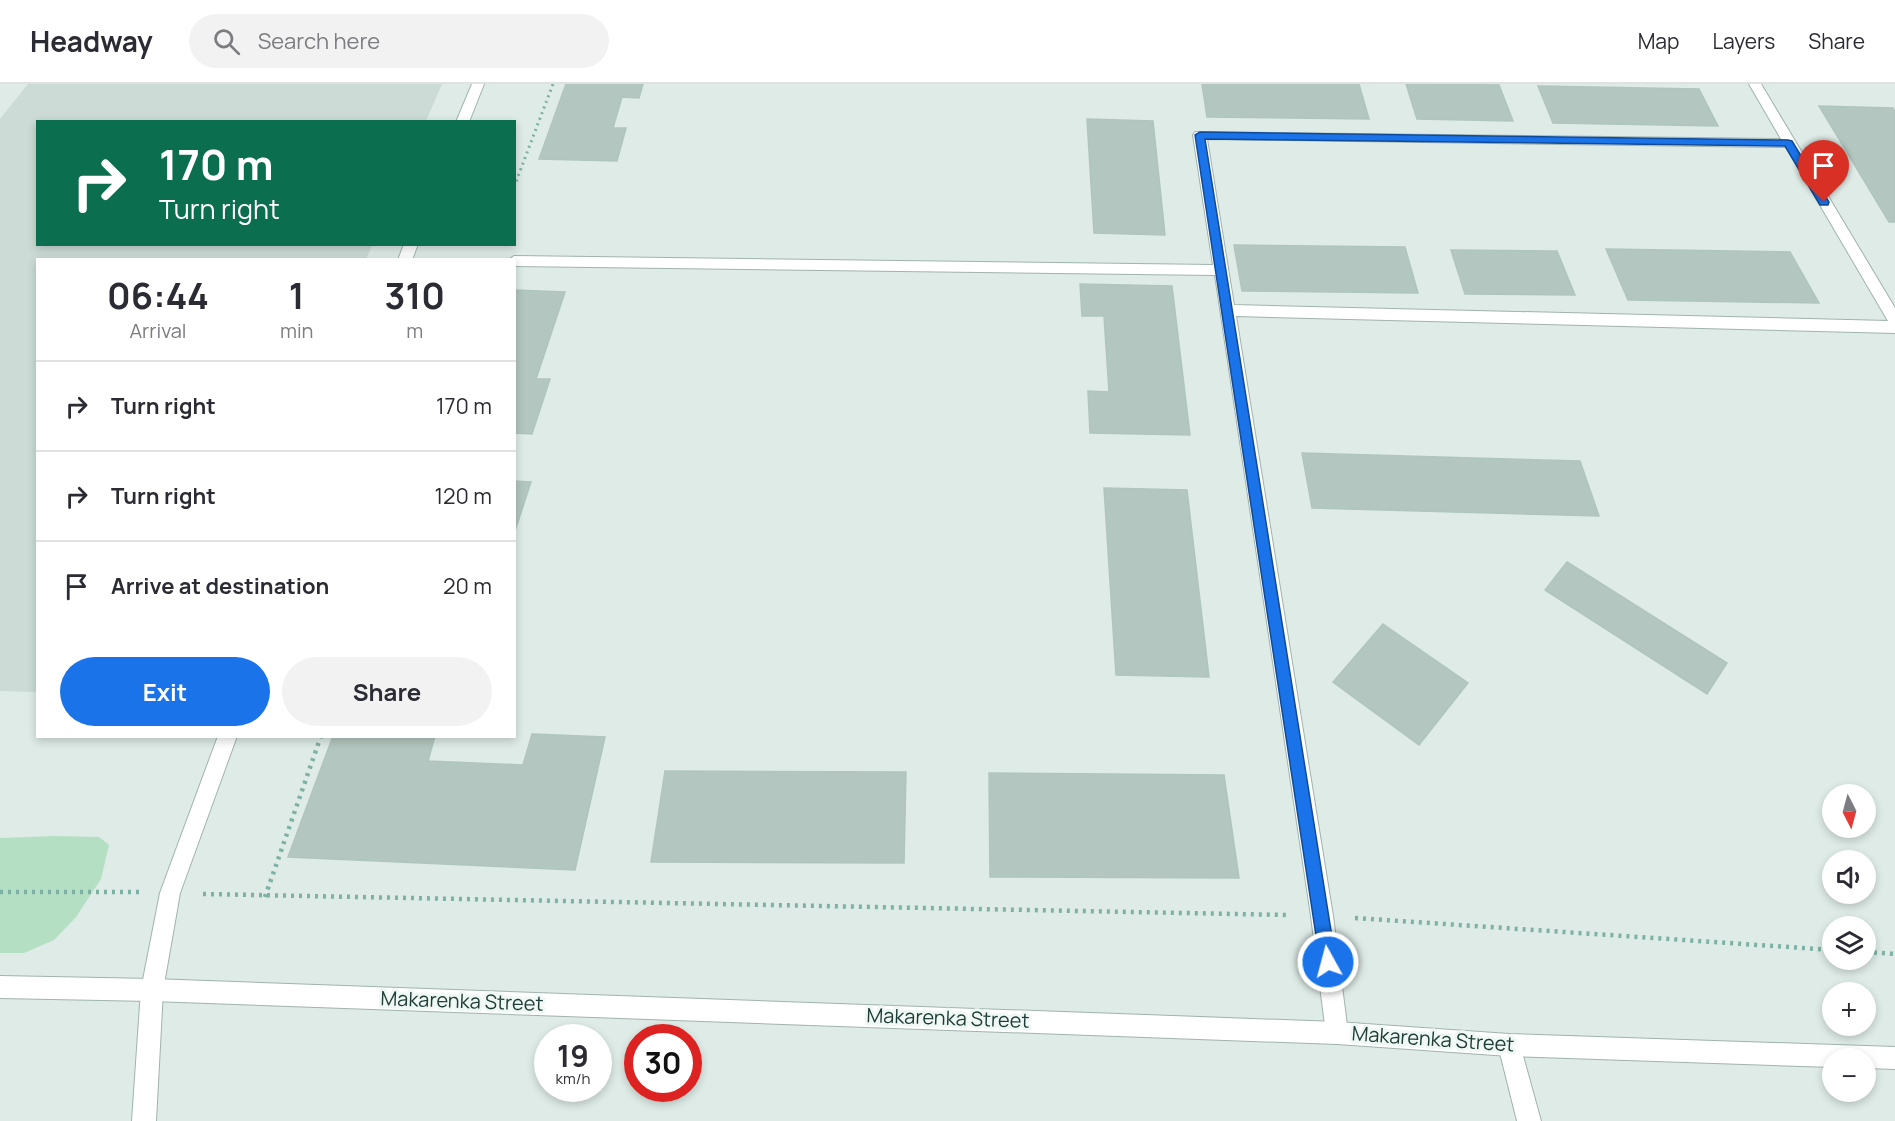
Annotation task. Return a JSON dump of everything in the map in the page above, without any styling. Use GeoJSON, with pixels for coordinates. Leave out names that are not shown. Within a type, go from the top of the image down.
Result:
{"type":"FeatureCollection","features":[{"type":"Feature","properties":{"kind":"street"},"geometry":{"type":"LineString","coordinates":[[463,120],[478,84]]}},
{"type":"Feature","properties":{"kind":"street"},"geometry":{"type":"LineString","coordinates":[[1755,84],[1895,321]]}},
{"type":"Feature","properties":{"kind":"street"},"geometry":{"type":"LineString","coordinates":[[1337,1033],[1322,916],[1200,135],[1788,143]]}},
{"type":"Feature","properties":{"kind":"street"},"geometry":{"type":"LineString","coordinates":[[516,261],[1222,270]]}},
{"type":"Feature","properties":{"kind":"street"},"geometry":{"type":"LineString","coordinates":[[1228,310],[1895,327]]}},
{"type":"Feature","properties":{"kind":"street"},"geometry":{"type":"LineString","coordinates":[[144,1121],[152,990],[170,893],[227,738]]}},
{"type":"Feature","properties":{"kind":"street","name":"Makarenka Street"},"geometry":{"type":"LineString","coordinates":[[0,987],[152,990],[1337,1033],[1509,1045],[1895,1058]]}},
{"type":"Feature","properties":{"kind":"street"},"geometry":{"type":"LineString","coordinates":[[1509,1045],[1529,1121]]}},
{"type":"Feature","properties":{"kind":"path"},"geometry":{"type":"LineString","coordinates":[[516,182],[553,84]]}},
{"type":"Feature","properties":{"kind":"path"},"geometry":{"type":"LineString","coordinates":[[265,897],[320,738]]}},
{"type":"Feature","properties":{"kind":"path"},"geometry":{"type":"LineString","coordinates":[[0,892],[170,893],[265,897],[1322,916],[1822,949]]}},
{"type":"Feature","properties":{"kind":"path"},"geometry":{"type":"LineString","coordinates":[[1876,953],[1895,954]]}},
{"type":"Feature","properties":{"kind":"shaded area"},"geometry":{"type":"Polygon","coordinates":[[[28,84],[442,84],[426,120],[36,120],[36,246],[372,246],[367,258],[36,258],[36,692],[0,691],[0,119],[28,84]]]}},
{"type":"Feature","properties":{"kind":"green space"},"geometry":{"type":"Polygon","coordinates":[[[99,837],[109,845],[101,879],[76,917],[54,940],[24,953],[0,953],[0,838],[99,837]]]}},
{"type":"Feature","properties":{"kind":"building"},"geometry":{"type":"Polygon","coordinates":[[[566,84],[643,84],[639,98],[622,97],[613,128],[626,128],[617,161],[539,159],[566,84]]]}},
{"type":"Feature","properties":{"kind":"building"},"geometry":{"type":"Polygon","coordinates":[[[1202,84],[1359,84],[1369,119],[1207,117],[1202,84]]]}},
{"type":"Feature","properties":{"kind":"building"},"geometry":{"type":"Polygon","coordinates":[[[1406,84],[1499,85],[1513,121],[1417,119],[1406,84]]]}},
{"type":"Feature","properties":{"kind":"building"},"geometry":{"type":"Polygon","coordinates":[[[1538,86],[1699,89],[1718,126],[1553,123],[1538,86]]]}},
{"type":"Feature","properties":{"kind":"building"},"geometry":{"type":"Polygon","coordinates":[[[1819,106],[1893,108],[1895,112],[1895,222],[1889,222],[1819,106]]]}},
{"type":"Feature","properties":{"kind":"building"},"geometry":{"type":"Polygon","coordinates":[[[1087,119],[1153,121],[1165,235],[1094,233],[1087,119]]]}},
{"type":"Feature","properties":{"kind":"building"},"geometry":{"type":"Polygon","coordinates":[[[1234,245],[1405,247],[1418,293],[1242,291],[1234,245]]]}},
{"type":"Feature","properties":{"kind":"building"},"geometry":{"type":"Polygon","coordinates":[[[1606,249],[1790,252],[1819,303],[1628,300],[1606,249]]]}},
{"type":"Feature","properties":{"kind":"building"},"geometry":{"type":"Polygon","coordinates":[[[1451,250],[1557,251],[1575,295],[1465,294],[1451,250]]]}},
{"type":"Feature","properties":{"kind":"building"},"geometry":{"type":"Polygon","coordinates":[[[1080,284],[1172,286],[1190,435],[1090,433],[1088,391],[1109,392],[1104,316],[1082,316],[1080,284]]]}},
{"type":"Feature","properties":{"kind":"building"},"geometry":{"type":"Polygon","coordinates":[[[516,290],[565,292],[536,379],[550,379],[532,434],[516,433],[516,290]]]}},
{"type":"Feature","properties":{"kind":"building"},"geometry":{"type":"Polygon","coordinates":[[[1302,453],[1580,461],[1599,516],[1312,508],[1302,453]]]}},
{"type":"Feature","properties":{"kind":"building"},"geometry":{"type":"Polygon","coordinates":[[[516,481],[531,482],[516,528],[516,481]]]}},
{"type":"Feature","properties":{"kind":"building"},"geometry":{"type":"Polygon","coordinates":[[[1104,488],[1187,490],[1209,677],[1116,675],[1104,488]]]}},
{"type":"Feature","properties":{"kind":"building"},"geometry":{"type":"Polygon","coordinates":[[[1567,562],[1727,663],[1707,694],[1545,590],[1567,562]]]}},
{"type":"Feature","properties":{"kind":"building"},"geometry":{"type":"Polygon","coordinates":[[[1383,624],[1468,683],[1419,745],[1333,682],[1383,624]]]}},
{"type":"Feature","properties":{"kind":"building"},"geometry":{"type":"Polygon","coordinates":[[[532,734],[605,737],[575,870],[288,857],[332,738],[434,738],[428,761],[523,765],[532,734]]]}},
{"type":"Feature","properties":{"kind":"building"},"geometry":{"type":"Polygon","coordinates":[[[665,771],[906,772],[904,863],[651,862],[665,771]]]}},
{"type":"Feature","properties":{"kind":"building"},"geometry":{"type":"Polygon","coordinates":[[[989,773],[1224,775],[1239,878],[990,877],[989,773]]]}},
{"type":"Feature","properties":{"kind":"route"},"geometry":{"type":"LineString","coordinates":[[1328,962],[1200,135],[1788,143],[1824,202]]}}]}
